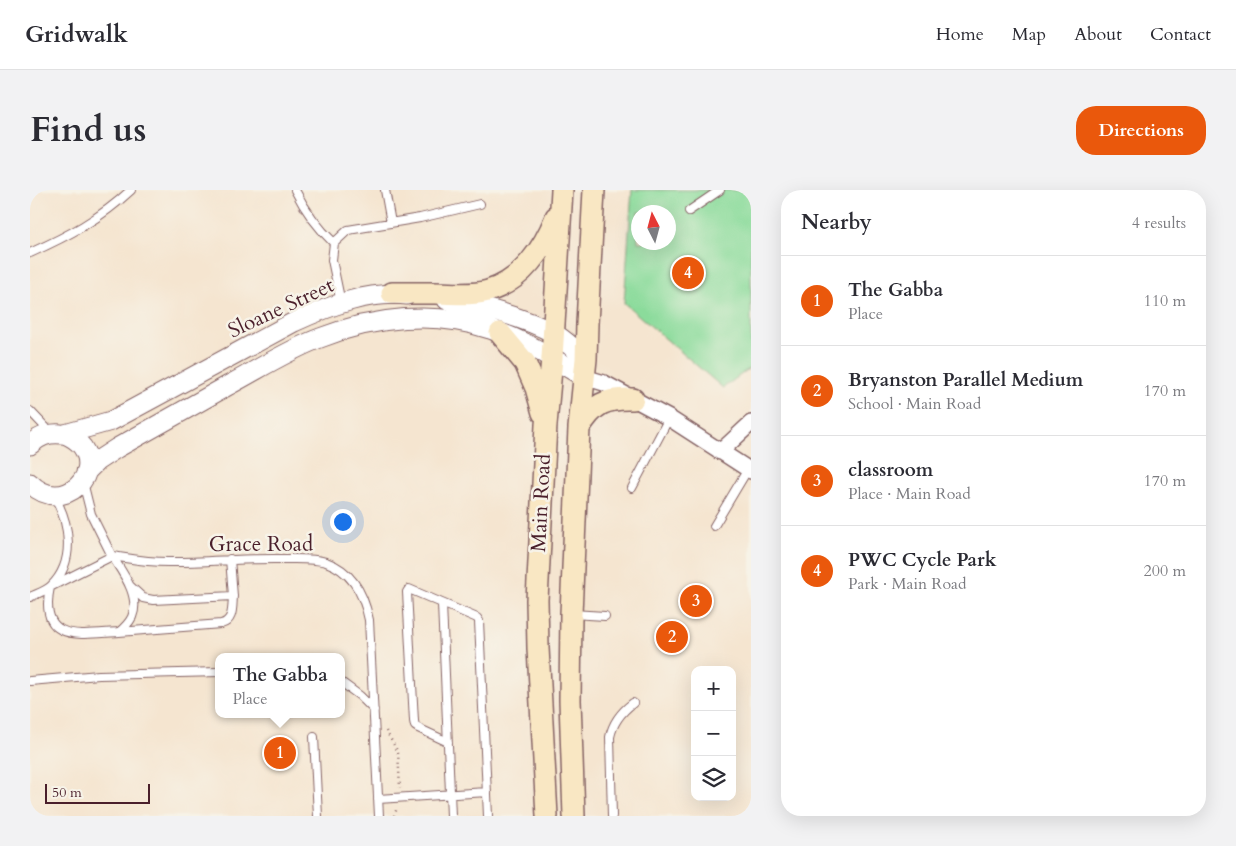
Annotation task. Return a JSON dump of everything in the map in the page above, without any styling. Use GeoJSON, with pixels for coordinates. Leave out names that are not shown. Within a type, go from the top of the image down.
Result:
{"type":"FeatureCollection","features":[{"type":"Feature","properties":{"kind":"main road","name":"Main Road"},"geometry":{"type":"LineString","coordinates":[[574,816],[570,700],[571,614],[579,428],[589,372],[586,324],[594,190]]}},
{"type":"Feature","properties":{"kind":"main road","name":"Main Road"},"geometry":{"type":"LineString","coordinates":[[547,816],[537,600],[561,197]]}},
{"type":"Feature","properties":{"kind":"main road"},"geometry":{"type":"LineString","coordinates":[[392,293],[466,294],[488,291],[505,284],[538,253],[548,237],[561,197]]}},
{"type":"Feature","properties":{"kind":"main road"},"geometry":{"type":"LineString","coordinates":[[500,333],[525,363],[536,388],[546,425]]}},
{"type":"Feature","properties":{"kind":"main road"},"geometry":{"type":"LineString","coordinates":[[579,428],[588,414],[602,403],[618,398],[633,399]]}},
{"type":"Feature","properties":{"kind":"street","name":"Sloane Street"},"geometry":{"type":"LineString","coordinates":[[30,445],[43,435],[111,421],[294,322],[341,303],[392,293],[432,297],[467,304],[534,324],[554,333],[589,372]]}},
{"type":"Feature","properties":{"kind":"street","name":"Sloane Street"},"geometry":{"type":"LineString","coordinates":[[40,493],[70,492],[97,461],[117,448],[289,352],[319,338],[345,329],[402,318],[447,319],[490,328],[532,345],[552,358],[589,372],[669,418],[749,470]]}},
{"type":"Feature","properties":{"kind":"street"},"geometry":{"type":"LineString","coordinates":[[720,452],[751,423]]}},
{"type":"Feature","properties":{"kind":"street"},"geometry":{"type":"LineString","coordinates":[[58,433],[74,438],[80,445],[85,453],[87,463],[85,476]]}},
{"type":"Feature","properties":{"kind":"lane"},"geometry":{"type":"LineString","coordinates":[[30,254],[86,225],[113,207],[131,190]]}},
{"type":"Feature","properties":{"kind":"lane"},"geometry":{"type":"LineString","coordinates":[[294,190],[308,214],[323,233],[334,243]]}},
{"type":"Feature","properties":{"kind":"lane"},"geometry":{"type":"LineString","coordinates":[[386,190],[390,223]]}},
{"type":"Feature","properties":{"kind":"lane"},"geometry":{"type":"LineString","coordinates":[[689,211],[720,190]]}},
{"type":"Feature","properties":{"kind":"lane"},"geometry":{"type":"LineString","coordinates":[[341,303],[332,260],[334,243],[348,230],[420,218],[480,204]]}},
{"type":"Feature","properties":{"kind":"lane"},"geometry":{"type":"LineString","coordinates":[[30,411],[58,433]]}},
{"type":"Feature","properties":{"kind":"lane"},"geometry":{"type":"LineString","coordinates":[[632,488],[669,418]]}},
{"type":"Feature","properties":{"kind":"lane"},"geometry":{"type":"LineString","coordinates":[[714,526],[749,470]]}},
{"type":"Feature","properties":{"kind":"lane"},"geometry":{"type":"LineString","coordinates":[[85,476],[91,514],[112,556],[130,586],[143,598],[153,600],[233,596]]}},
{"type":"Feature","properties":{"kind":"lane"},"geometry":{"type":"LineString","coordinates":[[40,493],[63,514],[68,538],[63,568],[50,586],[47,600],[53,623],[58,629],[68,633],[120,632],[224,624],[231,617],[233,596],[230,559]]}},
{"type":"Feature","properties":{"kind":"lane"},"geometry":{"type":"LineString","coordinates":[[30,597],[112,556]]}},
{"type":"Feature","properties":{"kind":"lane","name":"Grace Road"},"geometry":{"type":"LineString","coordinates":[[112,556],[155,562],[302,559],[325,562],[337,567],[355,583],[366,605],[370,620],[379,816]]}},
{"type":"Feature","properties":{"kind":"lane"},"geometry":{"type":"LineString","coordinates":[[120,632],[132,616],[134,604],[130,586]]}},
{"type":"Feature","properties":{"kind":"lane"},"geometry":{"type":"LineString","coordinates":[[448,742],[415,726],[407,592],[411,589],[477,618],[479,622],[488,816]]}},
{"type":"Feature","properties":{"kind":"lane"},"geometry":{"type":"LineString","coordinates":[[442,604],[452,816]]}},
{"type":"Feature","properties":{"kind":"lane"},"geometry":{"type":"LineString","coordinates":[[571,614],[605,616]]}},
{"type":"Feature","properties":{"kind":"lane"},"geometry":{"type":"LineString","coordinates":[[30,681],[99,676],[215,672]]}},
{"type":"Feature","properties":{"kind":"lane"},"geometry":{"type":"LineString","coordinates":[[345,685],[374,710]]}},
{"type":"Feature","properties":{"kind":"lane"},"geometry":{"type":"LineString","coordinates":[[612,816],[610,737],[613,725],[621,713],[633,703]]}},
{"type":"Feature","properties":{"kind":"lane"},"geometry":{"type":"LineString","coordinates":[[314,736],[318,816]]}},
{"type":"Feature","properties":{"kind":"lane"},"geometry":{"type":"LineString","coordinates":[[378,799],[487,792]]}},
{"type":"Feature","properties":{"kind":"path"},"geometry":{"type":"LineString","coordinates":[[385,730],[398,752],[400,798],[394,816]]}},
{"type":"Feature","properties":{"kind":"green space"},"geometry":{"type":"Polygon","coordinates":[[[632,190],[751,190],[751,367],[723,388],[624,303],[632,190]]]}},
{"type":"Feature","properties":{"kind":"place","name":"PWC Cycle Park"},"geometry":{"type":"Point","coordinates":[688,273]}},
{"type":"Feature","properties":{"kind":"place","name":"classroom"},"geometry":{"type":"Point","coordinates":[696,601]}},
{"type":"Feature","properties":{"kind":"place","name":"Bryanston Parallel Medium"},"geometry":{"type":"Point","coordinates":[672,637]}},
{"type":"Feature","properties":{"kind":"place","name":"The Gabba"},"geometry":{"type":"Point","coordinates":[280,753]}}]}
